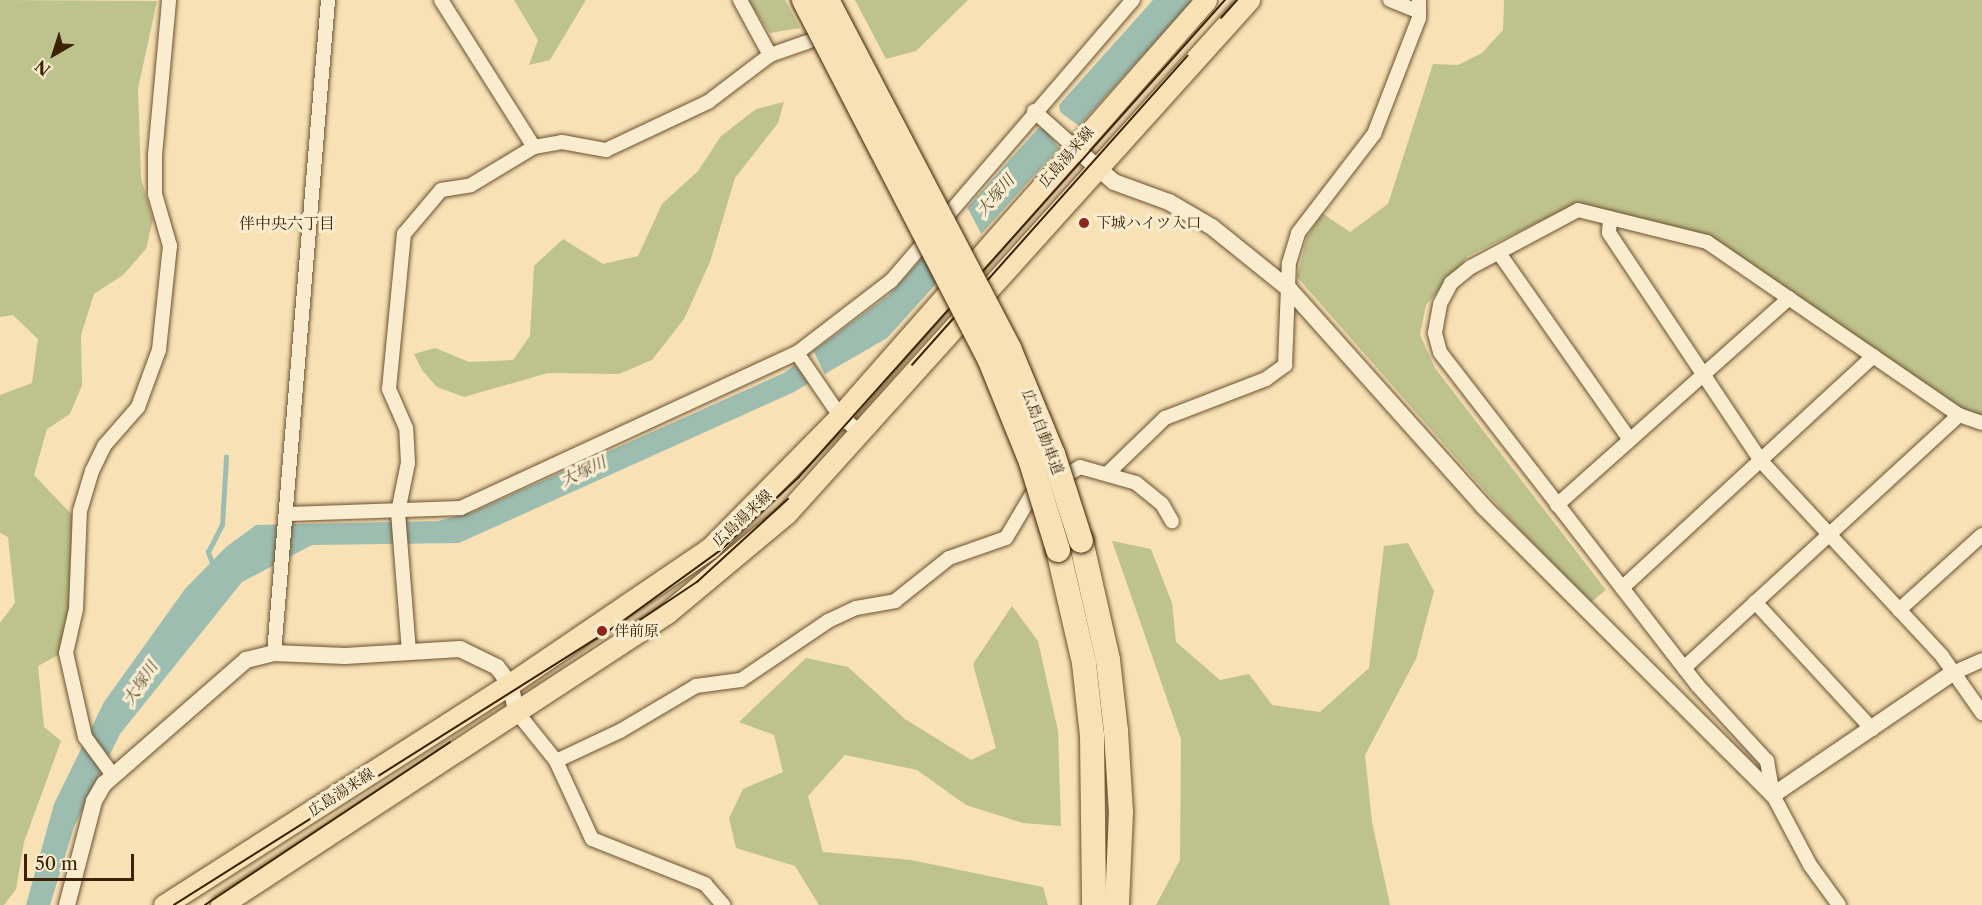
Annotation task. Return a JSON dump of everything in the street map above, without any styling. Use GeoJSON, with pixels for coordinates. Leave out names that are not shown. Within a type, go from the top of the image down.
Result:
{"type":"FeatureCollection","features":[{"type":"Feature","properties":{"kind":"highway","name":"広島自動車道"},"geometry":{"type":"LineString","coordinates":[[804,0],[988,358],[1031,462],[1058,550],[1084,663],[1092,735],[1094,905]]}},
{"type":"Feature","properties":{"kind":"highway","name":"広島自動車道"},"geometry":{"type":"LineString","coordinates":[[827,0],[1009,348],[1081,540],[1108,660],[1116,731],[1121,812],[1117,905]]}},
{"type":"Feature","properties":{"kind":"main road","name":"広島湯来線"},"geometry":{"type":"LineString","coordinates":[[164,905],[510,684],[710,548],[840,416],[1072,145],[1206,0]]}},
{"type":"Feature","properties":{"kind":"main road","name":"広島湯来線"},"geometry":{"type":"LineString","coordinates":[[221,905],[667,614],[726,567],[786,514],[861,433],[1249,0]]}},
{"type":"Feature","properties":{"kind":"street"},"geometry":{"type":"LineString","coordinates":[[110,771],[85,737],[66,653],[76,609],[76,544],[92,471],[104,446],[138,407],[159,350],[170,246],[155,194],[155,155],[169,0]]}},
{"type":"Feature","properties":{"kind":"street"},"geometry":{"type":"LineString","coordinates":[[274,653],[288,519],[328,0]]}},
{"type":"Feature","properties":{"kind":"street"},"geometry":{"type":"LineString","coordinates":[[441,0],[534,147]]}},
{"type":"Feature","properties":{"kind":"street"},"geometry":{"type":"LineString","coordinates":[[740,0],[770,55]]}},
{"type":"Feature","properties":{"kind":"street"},"geometry":{"type":"LineString","coordinates":[[288,519],[398,515],[461,508],[800,354],[891,282],[1038,115],[1133,0]]}},
{"type":"Feature","properties":{"kind":"street"},"geometry":{"type":"LineString","coordinates":[[1109,472],[1165,418],[1266,379],[1285,365],[1290,290],[1289,263],[1298,233],[1374,134],[1419,6],[1390,0]]}},
{"type":"Feature","properties":{"kind":"street"},"geometry":{"type":"LineString","coordinates":[[409,652],[398,515],[408,463],[406,428],[389,389],[404,234],[441,190],[471,185],[534,147],[562,142],[606,150],[708,102],[770,55],[810,41]]}},
{"type":"Feature","properties":{"kind":"street"},"geometry":{"type":"LineString","coordinates":[[1038,115],[1096,170],[1169,202],[1212,227],[1290,290],[1484,507],[1773,795],[1810,865],[1839,905]]}},
{"type":"Feature","properties":{"kind":"street"},"geometry":{"type":"LineString","coordinates":[[1773,795],[1767,761],[1684,668],[1440,352],[1435,333],[1450,284],[1499,253],[1578,210],[1707,242],[1959,415],[1982,423]]}},
{"type":"Feature","properties":{"kind":"street"},"geometry":{"type":"LineString","coordinates":[[1610,218],[1609,233],[1706,372],[1761,461],[1899,610],[1982,713]]}},
{"type":"Feature","properties":{"kind":"street"},"geometry":{"type":"LineString","coordinates":[[1499,253],[1630,440]]}},
{"type":"Feature","properties":{"kind":"street"},"geometry":{"type":"LineString","coordinates":[[1557,505],[1789,298]]}},
{"type":"Feature","properties":{"kind":"street"},"geometry":{"type":"LineString","coordinates":[[800,354],[840,416],[861,433]]}},
{"type":"Feature","properties":{"kind":"street"},"geometry":{"type":"LineString","coordinates":[[1622,588],[1873,356]]}},
{"type":"Feature","properties":{"kind":"street"},"geometry":{"type":"LineString","coordinates":[[1684,668],[1959,415]]}},
{"type":"Feature","properties":{"kind":"street"},"geometry":{"type":"LineString","coordinates":[[556,761],[620,731],[696,686],[741,680],[837,616],[895,601],[950,558],[1006,538],[1031,496],[1080,466],[1109,472],[1144,490],[1172,521]]}},
{"type":"Feature","properties":{"kind":"street"},"geometry":{"type":"LineString","coordinates":[[1899,610],[1982,535]]}},
{"type":"Feature","properties":{"kind":"street"},"geometry":{"type":"LineString","coordinates":[[1755,602],[1872,729]]}},
{"type":"Feature","properties":{"kind":"street"},"geometry":{"type":"LineString","coordinates":[[67,905],[94,801],[110,771],[246,660],[274,653],[409,652],[460,649],[481,655],[510,684],[516,711],[556,761],[592,839],[705,884],[723,905]]}},
{"type":"Feature","properties":{"kind":"street"},"geometry":{"type":"LineString","coordinates":[[1773,795],[1951,674],[1982,660]]}},
{"type":"Feature","properties":{"kind":"green space"},"geometry":{"type":"Polygon","coordinates":[[[0,0],[157,1],[138,89],[141,178],[153,220],[146,249],[123,275],[94,294],[81,335],[82,385],[70,414],[47,429],[34,475],[72,515],[71,620],[62,653],[38,666],[44,727],[61,741],[24,842],[16,889],[4,905],[0,905],[0,623],[15,603],[8,537],[0,533],[0,395],[32,383],[38,339],[13,315],[0,317],[0,0]]]}},
{"type":"Feature","properties":{"kind":"green space"},"geometry":{"type":"Polygon","coordinates":[[[514,0],[586,0],[550,60],[529,65],[538,40],[514,0]]]}},
{"type":"Feature","properties":{"kind":"green space"},"geometry":{"type":"Polygon","coordinates":[[[748,0],[785,0],[800,28],[770,33],[748,0]]]}},
{"type":"Feature","properties":{"kind":"green space"},"geometry":{"type":"Polygon","coordinates":[[[855,0],[968,0],[916,51],[886,59],[855,0]]]}},
{"type":"Feature","properties":{"kind":"green space"},"geometry":{"type":"Polygon","coordinates":[[[1504,0],[1982,0],[1982,416],[1963,409],[1712,237],[1576,204],[1468,256],[1426,305],[1420,335],[1435,368],[1606,590],[1591,602],[1516,526],[1297,277],[1307,237],[1322,213],[1350,232],[1388,204],[1433,64],[1458,65],[1482,53],[1503,30],[1504,0]]]}},
{"type":"Feature","properties":{"kind":"green space"},"geometry":{"type":"Polygon","coordinates":[[[784,102],[778,123],[735,178],[710,262],[684,319],[652,360],[619,374],[548,373],[464,397],[437,387],[422,370],[414,354],[435,348],[469,362],[513,360],[530,336],[534,266],[563,239],[603,264],[638,256],[662,204],[698,171],[721,136],[756,109],[784,102]]]}},
{"type":"Feature","properties":{"kind":"green space"},"geometry":{"type":"Polygon","coordinates":[[[1112,541],[1151,549],[1172,603],[1176,642],[1220,680],[1249,674],[1272,705],[1320,712],[1369,668],[1384,546],[1408,543],[1434,591],[1416,659],[1365,755],[1372,822],[1390,905],[1156,905],[1180,860],[1181,739],[1112,541]]]}},
{"type":"Feature","properties":{"kind":"green space"},"geometry":{"type":"Polygon","coordinates":[[[1012,606],[1038,641],[1058,731],[1061,826],[1023,823],[966,805],[917,770],[845,755],[808,796],[823,852],[911,860],[1043,887],[1048,905],[819,905],[795,866],[736,848],[729,818],[743,789],[783,772],[774,735],[739,722],[806,658],[848,667],[905,719],[971,760],[996,748],[973,664],[1012,606]]]}},
{"type":"Feature","properties":{"kind":"water","name":"大塚川"},"geometry":{"type":"Polygon","coordinates":[[[1153,0],[1193,0],[887,338],[792,393],[459,543],[312,545],[242,582],[120,734],[74,827],[50,905],[26,905],[54,804],[104,702],[185,589],[226,547],[256,525],[438,521],[473,512],[784,373],[889,295],[1153,0]]]}},
{"type":"Feature","properties":{"kind":"pier"},"geometry":{"type":"Polygon","coordinates":[[[1059,104],[1060,112],[1082,128],[1061,151],[1045,129],[1037,128],[1059,104]]]}},
{"type":"Feature","properties":{"kind":"pier"},"geometry":{"type":"Polygon","coordinates":[[[967,207],[983,237],[945,279],[928,248],[967,207]]]}},
{"type":"Feature","properties":{"kind":"pier"},"geometry":{"type":"Polygon","coordinates":[[[814,352],[826,377],[812,385],[793,363],[814,352]]]}},
{"type":"Feature","properties":{"kind":"waterway"},"geometry":{"type":"LineString","coordinates":[[213,566],[208,552],[222,525],[226,457]]}},
{"type":"Feature","properties":{"kind":"tram line"},"geometry":{"type":"LineString","coordinates":[[174,905],[616,626],[721,550],[799,477],[1225,0]]}},
{"type":"Feature","properties":{"kind":"tram line"},"geometry":{"type":"LineString","coordinates":[[1221,18],[1237,0]]}},
{"type":"Feature","properties":{"kind":"tram line"},"geometry":{"type":"LineString","coordinates":[[912,365],[1187,56]]}},
{"type":"Feature","properties":{"kind":"tram line"},"geometry":{"type":"LineString","coordinates":[[634,624],[697,582],[788,499]]}},
{"type":"Feature","properties":{"kind":"tram line"},"geometry":{"type":"LineString","coordinates":[[205,905],[450,742]]}},
{"type":"Feature","properties":{"kind":"place","name":"下城ハイツ入口"},"geometry":{"type":"Point","coordinates":[1084,223]}},
{"type":"Feature","properties":{"kind":"place","name":"伴前原"},"geometry":{"type":"Point","coordinates":[602,631]}},
{"type":"Feature","properties":{"kind":"district","name":"伴中央六丁目"},"geometry":{"type":"Point","coordinates":[287,223]}}]}
